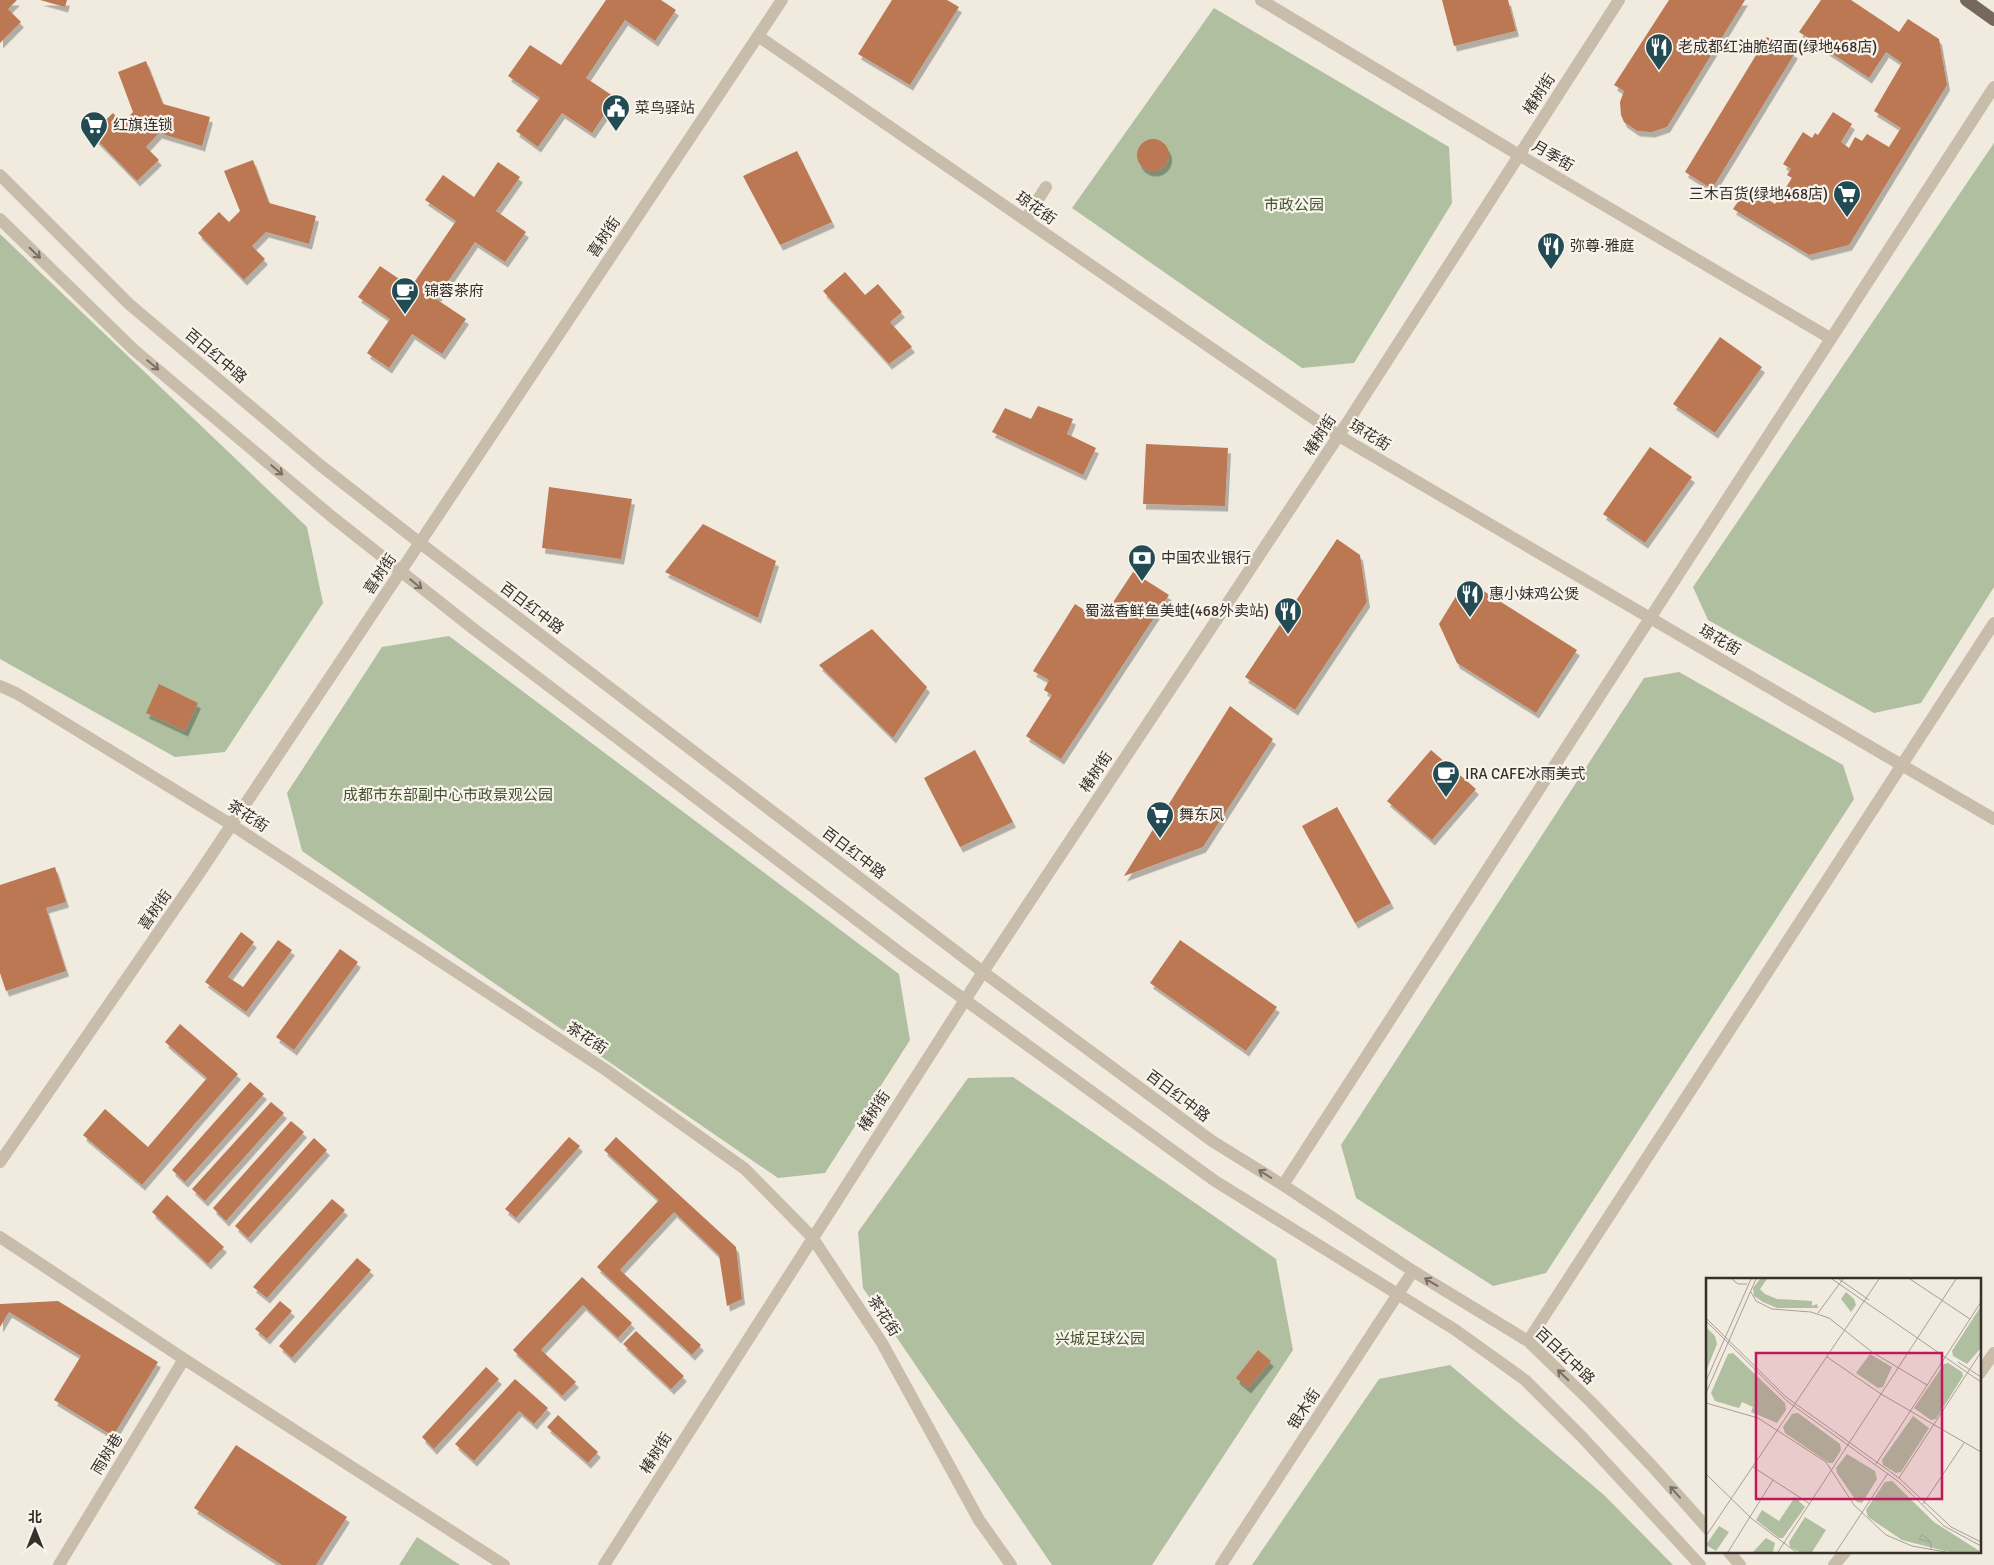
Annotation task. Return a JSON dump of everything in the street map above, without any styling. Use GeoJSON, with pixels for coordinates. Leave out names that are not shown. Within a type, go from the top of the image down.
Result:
{"type":"FeatureCollection","features":[{"type":"Feature","properties":{"kind":"main road"},"geometry":{"type":"LineString","coordinates":[[1966,0],[1994,20]]}},
{"type":"Feature","properties":{"kind":"street","name":"喜树街"},"geometry":{"type":"LineString","coordinates":[[0,1162],[232,824],[782,0]]}},
{"type":"Feature","properties":{"kind":"street","name":"月季街"},"geometry":{"type":"LineString","coordinates":[[1261,0],[1830,338]]}},
{"type":"Feature","properties":{"kind":"street","name":"椿树街"},"geometry":{"type":"LineString","coordinates":[[604,1565],[983,972],[1339,436],[1619,0]]}},
{"type":"Feature","properties":{"kind":"street","name":"琼花街"},"geometry":{"type":"LineString","coordinates":[[758,36],[1339,436],[1994,819]]}},
{"type":"Feature","properties":{"kind":"street"},"geometry":{"type":"LineString","coordinates":[[1283,1185],[1994,87]]}},
{"type":"Feature","properties":{"kind":"street","name":"百日红中路"},"geometry":{"type":"LineString","coordinates":[[0,175],[129,304],[320,465],[983,972],[1212,1142],[1283,1185],[1413,1271],[1528,1341],[1591,1402],[1706,1527]]}},
{"type":"Feature","properties":{"kind":"street"},"geometry":{"type":"LineString","coordinates":[[1025,220],[1046,187]]}},
{"type":"Feature","properties":{"kind":"street"},"geometry":{"type":"LineString","coordinates":[[0,219],[133,349],[331,516],[499,648],[903,955],[1215,1181],[1454,1329],[1525,1380],[1582,1436],[1700,1565]]}},
{"type":"Feature","properties":{"kind":"street"},"geometry":{"type":"LineString","coordinates":[[1528,1341],[1994,623]]}},
{"type":"Feature","properties":{"kind":"street","name":"茶花街"},"geometry":{"type":"LineString","coordinates":[[0,686],[16,693],[232,824],[606,1070],[745,1169],[812,1237],[882,1343],[979,1520],[1011,1565]]}},
{"type":"Feature","properties":{"kind":"street"},"geometry":{"type":"LineString","coordinates":[[0,1237],[184,1359],[504,1565]]}},
{"type":"Feature","properties":{"kind":"street","name":"银木街"},"geometry":{"type":"LineString","coordinates":[[1221,1565],[1413,1271]]}},
{"type":"Feature","properties":{"kind":"street"},"geometry":{"type":"LineString","coordinates":[[1982,1370],[1994,1352]]}},
{"type":"Feature","properties":{"kind":"street","name":"雨树巷"},"geometry":{"type":"LineString","coordinates":[[59,1565],[184,1359]]}},
{"type":"Feature","properties":{"kind":"street"},"geometry":{"type":"LineString","coordinates":[[1729,1552],[1740,1565]]}},
{"type":"Feature","properties":{"kind":"street"},"geometry":{"type":"LineString","coordinates":[[1834,1565],[1845,1552]]}},
{"type":"Feature","properties":{"kind":"green space","name":"市政公园"},"geometry":{"type":"Polygon","coordinates":[[[1214,8],[1449,147],[1452,203],[1354,363],[1302,368],[1072,208],[1214,8]]]}},
{"type":"Feature","properties":{"kind":"green space"},"geometry":{"type":"Polygon","coordinates":[[[1994,143],[1994,587],[1921,703],[1874,713],[1708,620],[1693,587],[1994,143]]]}},
{"type":"Feature","properties":{"kind":"green space"},"geometry":{"type":"Polygon","coordinates":[[[0,234],[307,527],[323,603],[225,752],[175,757],[0,659],[0,234]]]}},
{"type":"Feature","properties":{"kind":"green space","name":"成都市东部副中心市政景观公园"},"geometry":{"type":"Polygon","coordinates":[[[449,636],[899,974],[910,1040],[825,1173],[778,1178],[302,851],[287,793],[382,647],[449,636]]]}},
{"type":"Feature","properties":{"kind":"green space"},"geometry":{"type":"Polygon","coordinates":[[[1679,672],[1843,765],[1854,799],[1546,1273],[1493,1286],[1356,1198],[1341,1145],[1644,678],[1679,672]]]}},
{"type":"Feature","properties":{"kind":"green space","name":"兴城足球公园"},"geometry":{"type":"Polygon","coordinates":[[[1013,1077],[1276,1259],[1293,1350],[1152,1565],[1052,1565],[863,1288],[858,1232],[968,1078],[1013,1077]]]}},
{"type":"Feature","properties":{"kind":"green space"},"geometry":{"type":"Polygon","coordinates":[[[1450,1365],[1604,1495],[1673,1565],[1252,1565],[1379,1379],[1450,1365]]]}},
{"type":"Feature","properties":{"kind":"green space"},"geometry":{"type":"Polygon","coordinates":[[[417,1537],[460,1565],[399,1565],[417,1537]]]}},
{"type":"Feature","properties":{"kind":"building"},"geometry":{"type":"Polygon","coordinates":[[[0,0],[17,0],[8,9],[21,22],[0,43],[0,0]]]}},
{"type":"Feature","properties":{"kind":"building"},"geometry":{"type":"Polygon","coordinates":[[[40,0],[67,0],[65,7],[40,0]]]}},
{"type":"Feature","properties":{"kind":"building"},"geometry":{"type":"Polygon","coordinates":[[[606,0],[661,0],[676,10],[655,41],[625,20],[586,78],[616,98],[592,133],[562,113],[538,147],[516,131],[540,98],[508,76],[530,45],[561,65],[606,0]]]}},
{"type":"Feature","properties":{"kind":"building"},"geometry":{"type":"Polygon","coordinates":[[[892,0],[947,0],[959,7],[910,85],[858,54],[892,0]]]}},
{"type":"Feature","properties":{"kind":"building"},"geometry":{"type":"Polygon","coordinates":[[[1442,0],[1508,0],[1516,31],[1454,46],[1442,0]]]}},
{"type":"Feature","properties":{"kind":"building"},"geometry":{"type":"Polygon","coordinates":[[[1669,0],[1745,0],[1667,127],[1652,132],[1637,131],[1624,122],[1621,115],[1620,102],[1624,91],[1614,85],[1669,0]]]}},
{"type":"Feature","properties":{"kind":"building"},"geometry":{"type":"Polygon","coordinates":[[[1821,0],[1851,0],[1899,32],[1908,19],[1939,39],[1947,85],[1849,245],[1809,255],[1733,209],[1748,187],[1775,204],[1792,178],[1787,175],[1791,169],[1783,164],[1803,132],[1812,138],[1815,133],[1818,135],[1833,112],[1852,124],[1841,142],[1849,148],[1855,137],[1862,141],[1867,134],[1889,147],[1901,128],[1874,111],[1902,63],[1886,52],[1869,78],[1799,32],[1821,0]]]}},
{"type":"Feature","properties":{"kind":"building"},"geometry":{"type":"Polygon","coordinates":[[[1767,37],[1795,53],[1712,189],[1685,172],[1767,37]]]}},
{"type":"Feature","properties":{"kind":"building"},"geometry":{"type":"Polygon","coordinates":[[[146,61],[163,104],[210,117],[202,146],[159,133],[146,147],[159,160],[137,181],[91,134],[113,113],[122,123],[133,112],[118,72],[146,61]]]}},
{"type":"Feature","properties":{"kind":"building"},"geometry":{"type":"Polygon","coordinates":[[[1153,139],[1164,144],[1169,155],[1164,166],[1153,171],[1142,166],[1137,155],[1142,144],[1153,139]]]}},
{"type":"Feature","properties":{"kind":"building"},"geometry":{"type":"Polygon","coordinates":[[[797,151],[832,222],[780,245],[743,176],[797,151]]]}},
{"type":"Feature","properties":{"kind":"building"},"geometry":{"type":"Polygon","coordinates":[[[253,160],[269,203],[316,216],[309,244],[266,232],[252,246],[265,259],[244,280],[198,233],[219,212],[229,222],[240,211],[224,171],[253,160]]]}},
{"type":"Feature","properties":{"kind":"building"},"geometry":{"type":"Polygon","coordinates":[[[498,162],[520,177],[496,211],[526,232],[505,262],[475,242],[436,299],[466,319],[442,354],[412,334],[389,368],[367,353],[390,319],[358,297],[380,266],[411,287],[456,221],[425,200],[443,175],[474,197],[498,162]]]}},
{"type":"Feature","properties":{"kind":"building"},"geometry":{"type":"Polygon","coordinates":[[[845,272],[865,295],[878,284],[902,312],[890,322],[912,347],[889,364],[823,291],[845,272]]]}},
{"type":"Feature","properties":{"kind":"building"},"geometry":{"type":"Polygon","coordinates":[[[1720,337],[1762,367],[1715,433],[1673,404],[1720,337]]]}},
{"type":"Feature","properties":{"kind":"building"},"geometry":{"type":"Polygon","coordinates":[[[1038,406],[1073,419],[1067,434],[1096,448],[1083,475],[992,432],[1005,408],[1031,419],[1038,406]]]}},
{"type":"Feature","properties":{"kind":"building"},"geometry":{"type":"Polygon","coordinates":[[[1146,444],[1228,448],[1225,506],[1143,504],[1146,444]]]}},
{"type":"Feature","properties":{"kind":"building"},"geometry":{"type":"Polygon","coordinates":[[[1650,447],[1692,477],[1645,543],[1603,514],[1650,447]]]}},
{"type":"Feature","properties":{"kind":"building"},"geometry":{"type":"Polygon","coordinates":[[[549,487],[632,499],[621,559],[542,548],[549,487]]]}},
{"type":"Feature","properties":{"kind":"building"},"geometry":{"type":"Polygon","coordinates":[[[703,524],[776,561],[758,618],[665,572],[703,524]]]}},
{"type":"Feature","properties":{"kind":"building"},"geometry":{"type":"Polygon","coordinates":[[[1337,539],[1360,555],[1367,602],[1295,710],[1245,677],[1337,539]]]}},
{"type":"Feature","properties":{"kind":"building"},"geometry":{"type":"Polygon","coordinates":[[[1133,572],[1169,595],[1061,759],[1026,736],[1052,695],[1044,690],[1049,680],[1033,671],[1075,604],[1092,615],[1099,607],[1106,613],[1133,572]]]}},
{"type":"Feature","properties":{"kind":"building"},"geometry":{"type":"Polygon","coordinates":[[[1466,580],[1577,650],[1536,713],[1457,663],[1439,624],[1466,580]]]}},
{"type":"Feature","properties":{"kind":"building"},"geometry":{"type":"Polygon","coordinates":[[[872,629],[927,687],[893,738],[819,665],[872,629]]]}},
{"type":"Feature","properties":{"kind":"building"},"geometry":{"type":"Polygon","coordinates":[[[159,684],[198,703],[185,731],[146,713],[159,684]]]}},
{"type":"Feature","properties":{"kind":"building"},"geometry":{"type":"Polygon","coordinates":[[[1230,706],[1273,739],[1203,847],[1124,876],[1230,706]]]}},
{"type":"Feature","properties":{"kind":"building"},"geometry":{"type":"Polygon","coordinates":[[[975,750],[1013,822],[960,847],[924,778],[975,750]]]}},
{"type":"Feature","properties":{"kind":"building"},"geometry":{"type":"Polygon","coordinates":[[[1431,750],[1476,789],[1432,840],[1387,801],[1431,750]]]}},
{"type":"Feature","properties":{"kind":"building"},"geometry":{"type":"Polygon","coordinates":[[[1337,807],[1391,903],[1355,923],[1302,826],[1337,807]]]}},
{"type":"Feature","properties":{"kind":"building"},"geometry":{"type":"Polygon","coordinates":[[[55,867],[66,902],[46,908],[66,971],[6,991],[0,973],[0,885],[55,867]]]}},
{"type":"Feature","properties":{"kind":"building"},"geometry":{"type":"Polygon","coordinates":[[[241,932],[254,942],[228,977],[243,987],[278,940],[292,950],[246,1012],[205,982],[241,932]]]}},
{"type":"Feature","properties":{"kind":"building"},"geometry":{"type":"Polygon","coordinates":[[[1180,940],[1277,1007],[1246,1051],[1150,983],[1180,940]]]}},
{"type":"Feature","properties":{"kind":"building"},"geometry":{"type":"Polygon","coordinates":[[[340,949],[358,962],[294,1050],[276,1037],[340,949]]]}},
{"type":"Feature","properties":{"kind":"building"},"geometry":{"type":"Polygon","coordinates":[[[180,1024],[238,1074],[142,1185],[83,1135],[105,1109],[148,1147],[207,1078],[165,1042],[180,1024]]]}},
{"type":"Feature","properties":{"kind":"building"},"geometry":{"type":"Polygon","coordinates":[[[250,1082],[264,1094],[185,1182],[172,1170],[250,1082]]]}},
{"type":"Feature","properties":{"kind":"building"},"geometry":{"type":"Polygon","coordinates":[[[271,1102],[284,1113],[205,1201],[192,1189],[271,1102]]]}},
{"type":"Feature","properties":{"kind":"building"},"geometry":{"type":"Polygon","coordinates":[[[291,1121],[304,1132],[226,1221],[213,1208],[291,1121]]]}},
{"type":"Feature","properties":{"kind":"building"},"geometry":{"type":"Polygon","coordinates":[[[569,1137],[580,1146],[516,1218],[505,1209],[569,1137]]]}},
{"type":"Feature","properties":{"kind":"building"},"geometry":{"type":"Polygon","coordinates":[[[616,1137],[736,1247],[742,1299],[727,1306],[719,1255],[674,1212],[620,1270],[701,1345],[692,1355],[597,1267],[659,1200],[604,1150],[616,1137]]]}},
{"type":"Feature","properties":{"kind":"building"},"geometry":{"type":"Polygon","coordinates":[[[314,1138],[327,1150],[248,1238],[235,1226],[314,1138]]]}},
{"type":"Feature","properties":{"kind":"building"},"geometry":{"type":"Polygon","coordinates":[[[167,1195],[224,1247],[208,1264],[152,1212],[167,1195]]]}},
{"type":"Feature","properties":{"kind":"building"},"geometry":{"type":"Polygon","coordinates":[[[332,1199],[345,1210],[267,1298],[253,1287],[332,1199]]]}},
{"type":"Feature","properties":{"kind":"building"},"geometry":{"type":"Polygon","coordinates":[[[357,1258],[371,1270],[292,1358],[279,1346],[357,1258]]]}},
{"type":"Feature","properties":{"kind":"building"},"geometry":{"type":"Polygon","coordinates":[[[582,1277],[632,1323],[618,1338],[583,1305],[541,1350],[576,1382],[562,1396],[513,1350],[582,1277]]]}},
{"type":"Feature","properties":{"kind":"building"},"geometry":{"type":"Polygon","coordinates":[[[58,1301],[158,1362],[113,1436],[54,1400],[81,1356],[9,1312],[0,1327],[0,1304],[58,1301]]]}},
{"type":"Feature","properties":{"kind":"building"},"geometry":{"type":"Polygon","coordinates":[[[280,1301],[292,1311],[267,1339],[255,1329],[280,1301]]]}},
{"type":"Feature","properties":{"kind":"building"},"geometry":{"type":"Polygon","coordinates":[[[636,1331],[684,1376],[671,1389],[623,1344],[636,1331]]]}},
{"type":"Feature","properties":{"kind":"building"},"geometry":{"type":"Polygon","coordinates":[[[1258,1350],[1271,1361],[1248,1388],[1236,1378],[1258,1350]]]}},
{"type":"Feature","properties":{"kind":"building"},"geometry":{"type":"Polygon","coordinates":[[[486,1367],[499,1379],[434,1449],[422,1437],[486,1367]]]}},
{"type":"Feature","properties":{"kind":"building"},"geometry":{"type":"Polygon","coordinates":[[[515,1379],[548,1408],[534,1424],[519,1411],[474,1461],[455,1444],[515,1379]]]}},
{"type":"Feature","properties":{"kind":"building"},"geometry":{"type":"Polygon","coordinates":[[[558,1415],[598,1452],[588,1463],[547,1427],[558,1415]]]}},
{"type":"Feature","properties":{"kind":"building"},"geometry":{"type":"Polygon","coordinates":[[[236,1445],[347,1517],[316,1565],[282,1565],[194,1508],[236,1445]]]}},
{"type":"Feature","properties":{"kind":"place","name":"老成都红油脆绍面(绿地468店)"},"geometry":{"type":"Point","coordinates":[1659,71]}},
{"type":"Feature","properties":{"kind":"place","name":"菜鸟驿站"},"geometry":{"type":"Point","coordinates":[616,132]}},
{"type":"Feature","properties":{"kind":"place","name":"红旗连锁"},"geometry":{"type":"Point","coordinates":[94,149]}},
{"type":"Feature","properties":{"kind":"place","name":"三木百货(绿地468店)"},"geometry":{"type":"Point","coordinates":[1847,218]}},
{"type":"Feature","properties":{"kind":"place","name":"弥尊·雅庭"},"geometry":{"type":"Point","coordinates":[1551,270]}},
{"type":"Feature","properties":{"kind":"place","name":"锦蓉茶府"},"geometry":{"type":"Point","coordinates":[405,315]}},
{"type":"Feature","properties":{"kind":"place","name":"中国农业银行"},"geometry":{"type":"Point","coordinates":[1142,582]}},
{"type":"Feature","properties":{"kind":"place","name":"惠小妹鸡公煲"},"geometry":{"type":"Point","coordinates":[1470,618]}},
{"type":"Feature","properties":{"kind":"place","name":"蜀滋香鲜鱼美蛙(468外卖站)"},"geometry":{"type":"Point","coordinates":[1288,635]}},
{"type":"Feature","properties":{"kind":"place","name":"IRA CAFE冰雨美式"},"geometry":{"type":"Point","coordinates":[1446,798]}},
{"type":"Feature","properties":{"kind":"place","name":"舞东风"},"geometry":{"type":"Point","coordinates":[1160,839]}}]}
